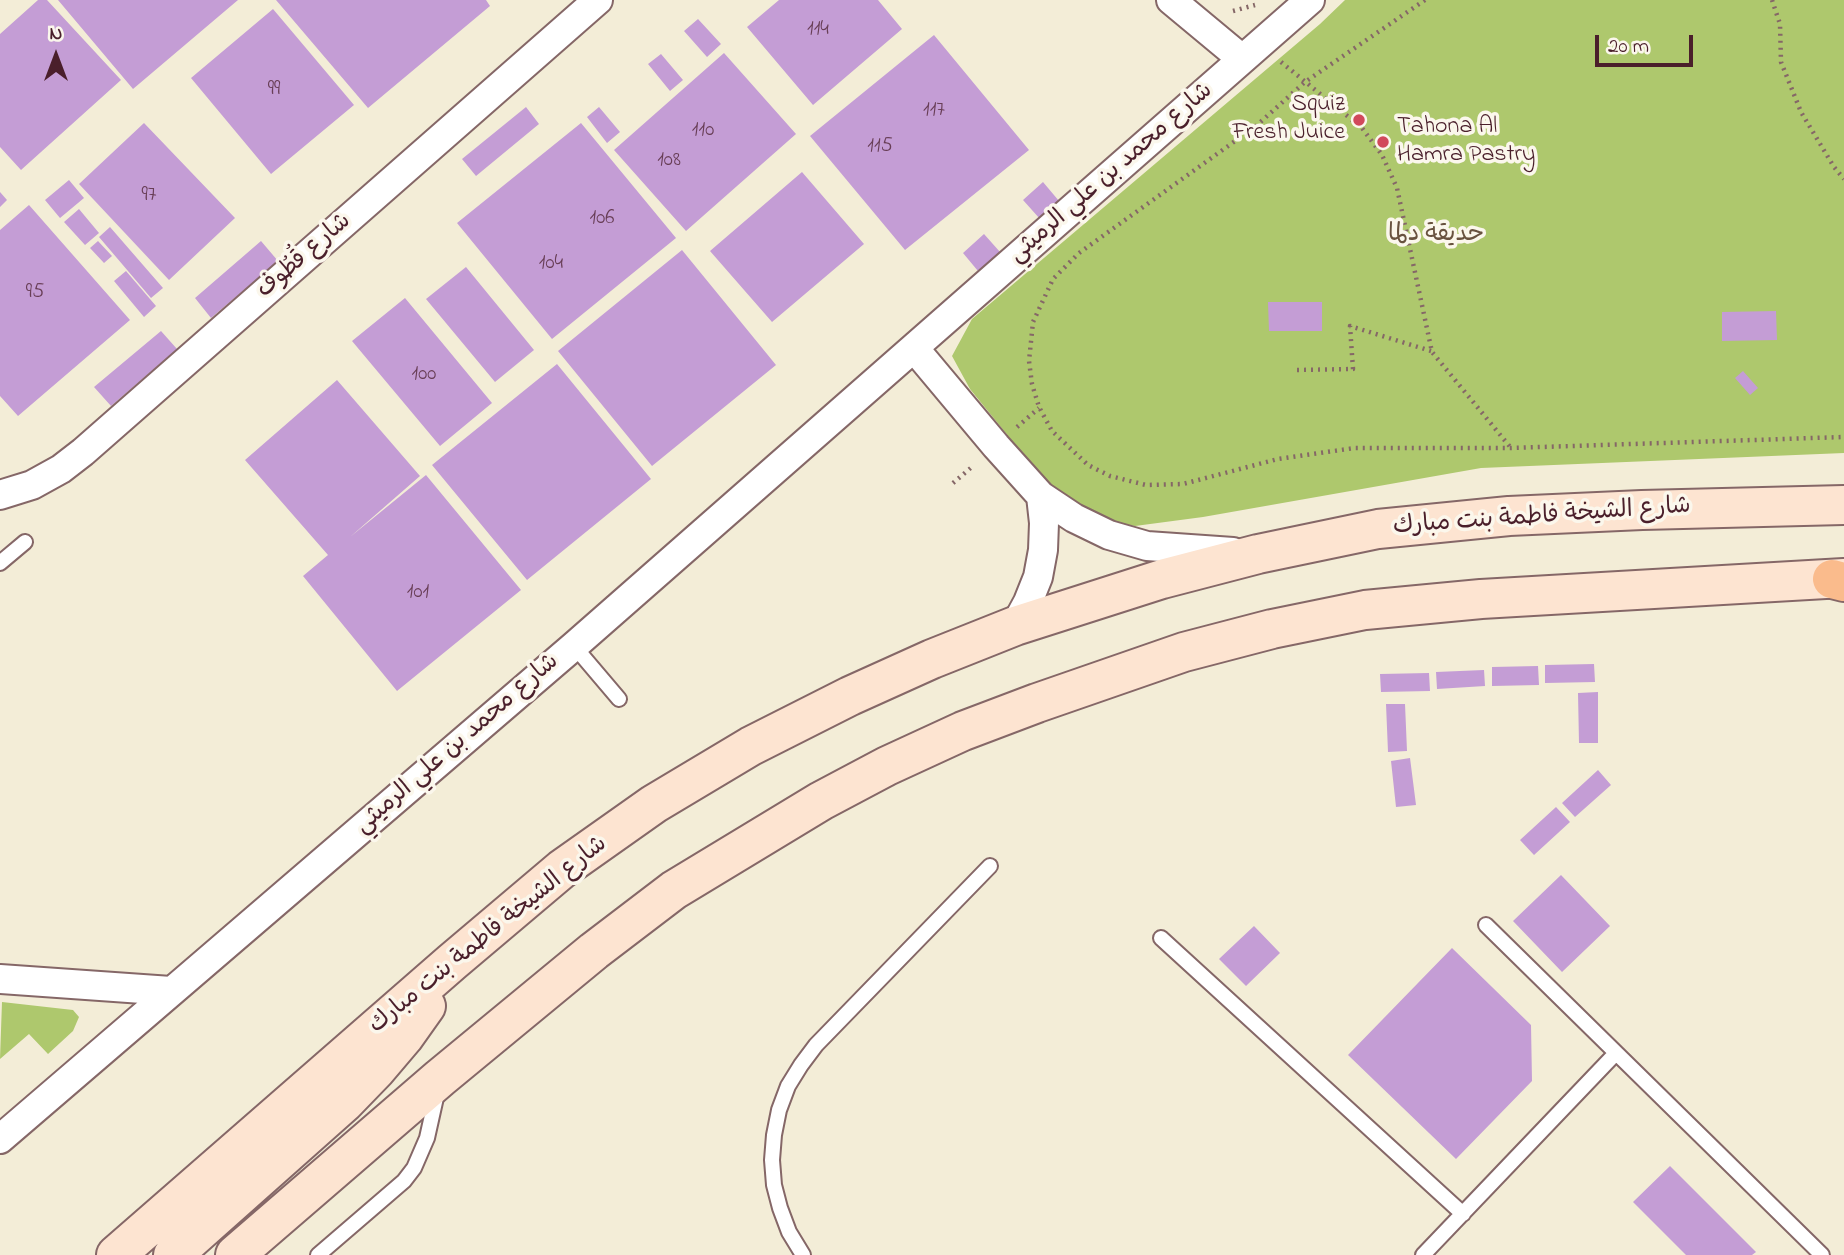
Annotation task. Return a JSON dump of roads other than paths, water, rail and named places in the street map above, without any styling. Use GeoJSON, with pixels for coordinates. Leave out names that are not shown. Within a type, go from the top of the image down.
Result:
{"type":"FeatureCollection","features":[{"type":"Feature","properties":{"kind":"main road","name":"شارع الشيخة فاطمة بنت مبارك"},"geometry":{"type":"LineString","coordinates":[[116,1255],[562,869],[654,804],[751,746],[850,696],[932,659],[1015,626],[1162,579],[1258,554],[1378,529],[1509,516],[1844,505]]}},
{"type":"Feature","properties":{"kind":"main road"},"geometry":{"type":"LineString","coordinates":[[235,1255],[440,1078],[594,951],[674,890],[821,801],[887,766],[963,731],[1184,652],[1272,629],[1365,610],[1480,599],[1840,580]]}},
{"type":"Feature","properties":{"kind":"main road"},"geometry":{"type":"LineString","coordinates":[[173,1255],[345,1102],[376,1070],[411,1028],[452,962]]}},
{"type":"Feature","properties":{"kind":"street","name":"شارع قُطُوف"},"geometry":{"type":"LineString","coordinates":[[0,495],[32,485],[61,469],[83,452],[598,0]]}},
{"type":"Feature","properties":{"kind":"street"},"geometry":{"type":"LineString","coordinates":[[1171,0],[1251,51]]}},
{"type":"Feature","properties":{"kind":"street","name":"شارع محمد بن علي الرميثي"},"geometry":{"type":"LineString","coordinates":[[0,1139],[574,646],[1310,0]]}},
{"type":"Feature","properties":{"kind":"street"},"geometry":{"type":"LineString","coordinates":[[914,348],[1041,496],[1074,519],[1109,535],[1147,546],[1258,554]]}},
{"type":"Feature","properties":{"kind":"street"},"geometry":{"type":"LineString","coordinates":[[1015,626],[1038,577],[1044,523],[1041,496]]}},
{"type":"Feature","properties":{"kind":"street"},"geometry":{"type":"LineString","coordinates":[[0,979],[171,991]]}},
{"type":"Feature","properties":{"kind":"lane"},"geometry":{"type":"LineString","coordinates":[[0,563],[24,542]]}},
{"type":"Feature","properties":{"kind":"lane"},"geometry":{"type":"LineString","coordinates":[[574,646],[619,699]]}},
{"type":"Feature","properties":{"kind":"lane"},"geometry":{"type":"LineString","coordinates":[[803,1255],[789,1232],[774,1185],[774,1135],[779,1110],[788,1087],[816,1045],[990,866]]}},
{"type":"Feature","properties":{"kind":"lane"},"geometry":{"type":"LineString","coordinates":[[1486,925],[1822,1255]]}},
{"type":"Feature","properties":{"kind":"lane"},"geometry":{"type":"LineString","coordinates":[[1161,938],[1463,1214]]}},
{"type":"Feature","properties":{"kind":"lane"},"geometry":{"type":"LineString","coordinates":[[1423,1255],[1616,1053]]}},
{"type":"Feature","properties":{"kind":"lane"},"geometry":{"type":"LineString","coordinates":[[318,1255],[404,1181],[414,1168],[427,1139],[440,1078]]}},
{"type":"Feature","properties":{"kind":"place","name":"Squiz Fresh Juice"},"geometry":{"type":"Point","coordinates":[1359,120]}},
{"type":"Feature","properties":{"kind":"place","name":"Tahona Al Hamra Pastry"},"geometry":{"type":"Point","coordinates":[1383,142]}},
{"type":"Feature","properties":{"kind":"park label","name":"حديقة دلما"},"geometry":{"type":"Point","coordinates":[1436,236]}}]}
